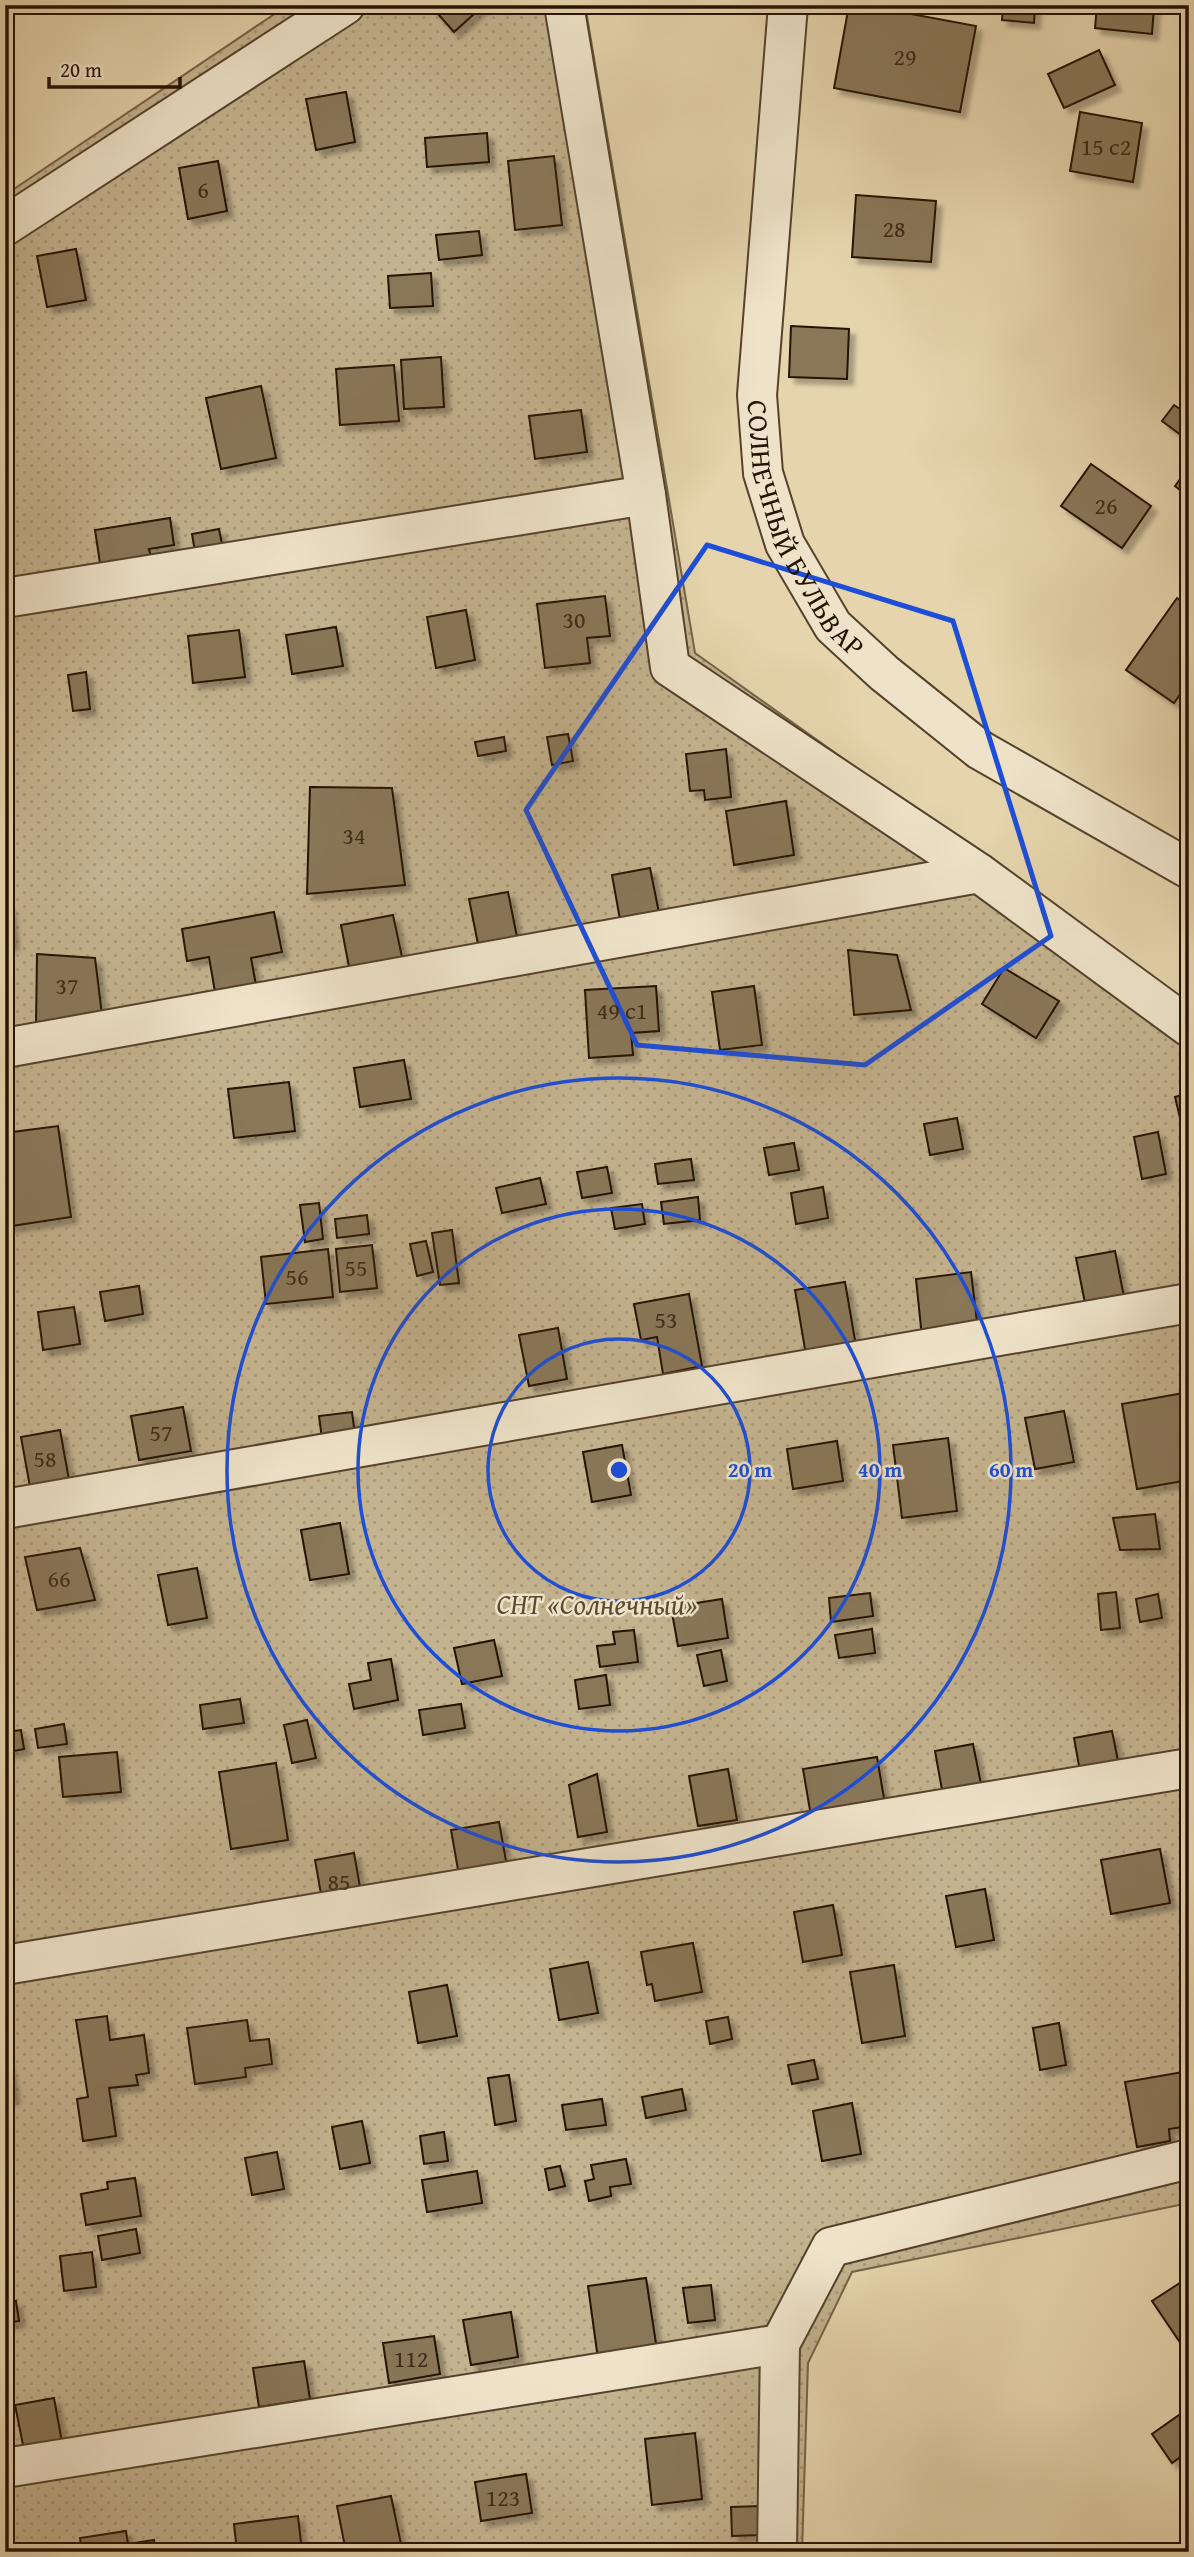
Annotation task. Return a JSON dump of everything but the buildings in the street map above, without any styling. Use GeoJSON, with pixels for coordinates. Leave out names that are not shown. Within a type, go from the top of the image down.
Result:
{"type":"FeatureCollection","features":[{"type":"Feature","properties":{"kind":"street"},"geometry":{"type":"LineString","coordinates":[[5,226],[345,5]]}},
{"type":"Feature","properties":{"kind":"street"},"geometry":{"type":"LineString","coordinates":[[564,5],[646,495],[670,667],[979,873],[1189,1027]]}},
{"type":"Feature","properties":{"kind":"street","name":"СОЛНЕЧНЫЙ БУЛЬВАР"},"geometry":{"type":"LineString","coordinates":[[788,5],[757,396],[763,473],[785,544],[833,626],[884,673],[980,750],[1189,869]]}},
{"type":"Feature","properties":{"kind":"street"},"geometry":{"type":"LineString","coordinates":[[5,598],[646,495]]}},
{"type":"Feature","properties":{"kind":"street"},"geometry":{"type":"LineString","coordinates":[[5,1048],[979,873]]}},
{"type":"Feature","properties":{"kind":"street"},"geometry":{"type":"LineString","coordinates":[[5,1509],[1189,1303]]}},
{"type":"Feature","properties":{"kind":"street"},"geometry":{"type":"LineString","coordinates":[[5,1965],[1189,1768]]}},
{"type":"Feature","properties":{"kind":"street"},"geometry":{"type":"LineString","coordinates":[[777,2552],[780,2344],[831,2246],[1189,2159]]}},
{"type":"Feature","properties":{"kind":"street"},"geometry":{"type":"LineString","coordinates":[[5,2468],[780,2344]]}},
{"type":"Feature","properties":{"kind":"highlighted area"},"geometry":{"type":"Polygon","coordinates":[[[707,545],[953,621],[1051,936],[865,1065],[637,1045],[526,810],[707,545]]]}},
{"type":"Feature","properties":{"kind":"green space","name":"СНТ «Солнечный»"},"geometry":{"type":"Polygon","coordinates":[[[288,5],[585,5],[695,653],[1189,1005],[1189,2203],[852,2272],[808,2363],[802,2552],[5,2552],[5,195],[288,5]]]}}]}
